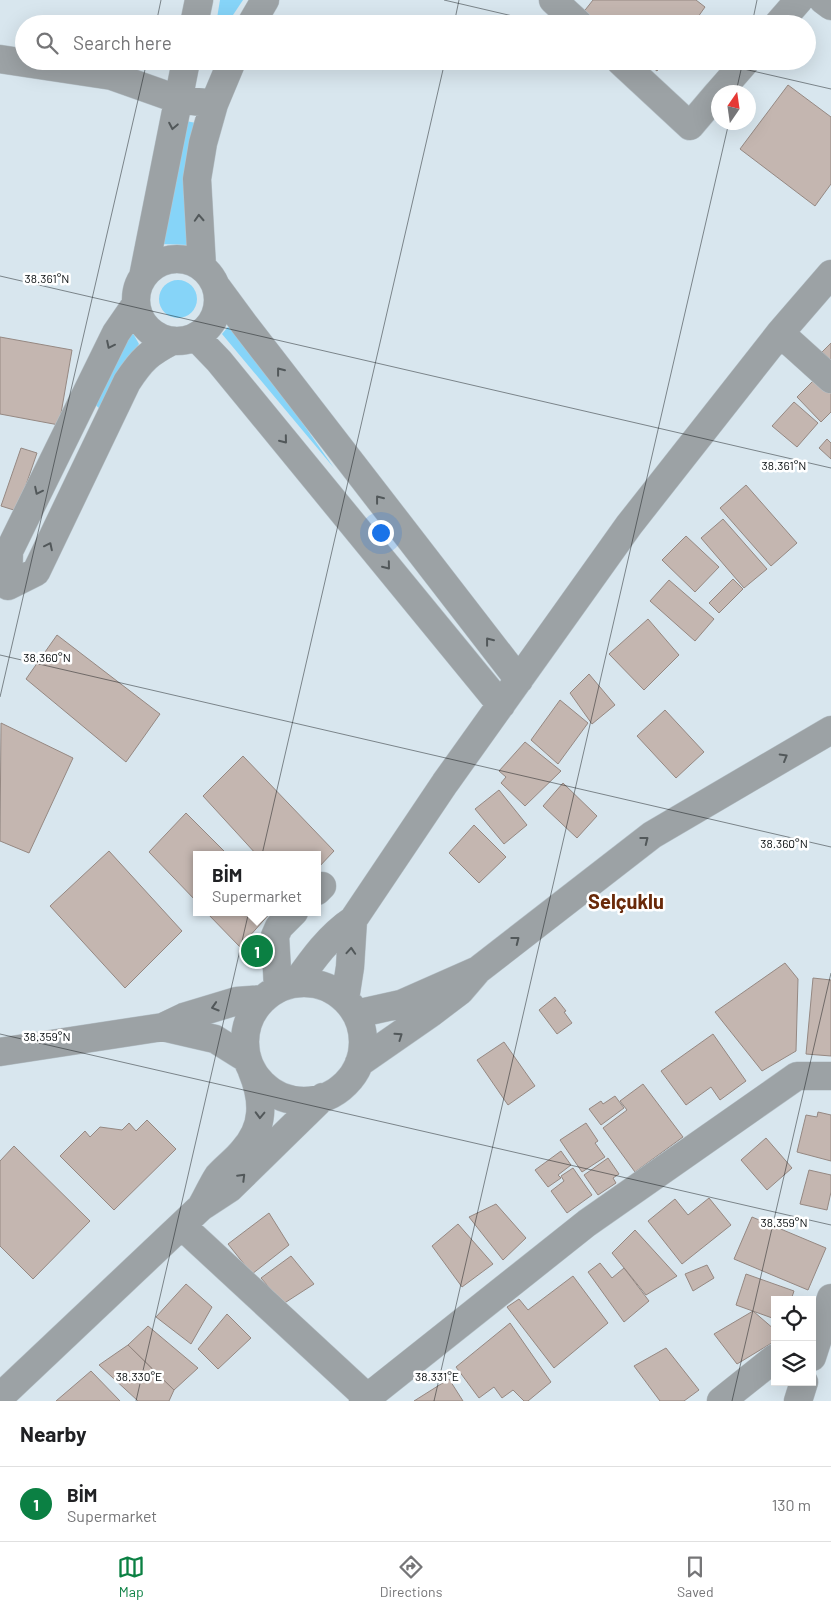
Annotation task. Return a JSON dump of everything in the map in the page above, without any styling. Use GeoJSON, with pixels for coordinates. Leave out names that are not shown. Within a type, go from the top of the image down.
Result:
{"type":"FeatureCollection","features":[{"type":"Feature","properties":{"kind":"street"},"geometry":{"type":"LineString","coordinates":[[196,15],[199,0]]}},
{"type":"Feature","properties":{"kind":"street"},"geometry":{"type":"LineString","coordinates":[[257,15],[265,0]]}},
{"type":"Feature","properties":{"kind":"street"},"geometry":{"type":"LineString","coordinates":[[553,0],[569,15]]}},
{"type":"Feature","properties":{"kind":"street"},"geometry":{"type":"LineString","coordinates":[[786,15],[799,0]]}},
{"type":"Feature","properties":{"kind":"street"},"geometry":{"type":"LineString","coordinates":[[823,0],[831,6]]}},
{"type":"Feature","properties":{"kind":"street"},"geometry":{"type":"LineString","coordinates":[[0,59],[15,61]]}},
{"type":"Feature","properties":{"kind":"street"},"geometry":{"type":"LineString","coordinates":[[72,70],[112,76],[178,100],[214,104]]}},
{"type":"Feature","properties":{"kind":"street"},"geometry":{"type":"LineString","coordinates":[[184,70],[143,277],[137,290],[136,304],[140,317],[148,328],[159,337],[184,339],[219,361],[501,705]]}},
{"type":"Feature","properties":{"kind":"street"},"geometry":{"type":"LineString","coordinates":[[4,594],[36,572],[128,382],[139,364],[151,352],[206,330],[213,321],[218,309],[219,298],[209,276],[197,179],[202,143],[214,104],[228,70]]}},
{"type":"Feature","properties":{"kind":"street"},"geometry":{"type":"LineString","coordinates":[[630,70],[690,126],[711,102]]}},
{"type":"Feature","properties":{"kind":"street"},"geometry":{"type":"LineString","coordinates":[[726,85],[738,70]]}},
{"type":"Feature","properties":{"kind":"street"},"geometry":{"type":"LineString","coordinates":[[143,277],[152,267],[164,261],[178,258],[191,261],[209,276],[519,680]]}},
{"type":"Feature","properties":{"kind":"street"},"geometry":{"type":"LineString","coordinates":[[201,1207],[218,1177],[244,1150],[256,1134],[260,1121],[259,1087],[249,1063],[245,1043],[247,1027],[253,1012],[314,958],[340,928],[353,920],[445,784],[629,525],[780,333],[831,274]]}},
{"type":"Feature","properties":{"kind":"street"},"geometry":{"type":"LineString","coordinates":[[4,594],[8,551],[116,333],[136,304]]}},
{"type":"Feature","properties":{"kind":"street"},"geometry":{"type":"LineString","coordinates":[[780,333],[831,379]]}},
{"type":"Feature","properties":{"kind":"street"},"geometry":{"type":"LineString","coordinates":[[359,1063],[460,990],[478,970],[652,835],[831,730]]}},
{"type":"Feature","properties":{"kind":"street"},"geometry":{"type":"LineString","coordinates":[[279,990],[275,936],[279,927],[290,916]]}},
{"type":"Feature","properties":{"kind":"street"},"geometry":{"type":"LineString","coordinates":[[350,1007],[353,920]]}},
{"type":"Feature","properties":{"kind":"street"},"geometry":{"type":"LineString","coordinates":[[350,1007],[402,1004],[478,970]]}},
{"type":"Feature","properties":{"kind":"street"},"geometry":{"type":"LineString","coordinates":[[0,1052],[163,1027],[184,1017],[236,1001],[314,983],[330,989],[350,1007],[362,1030],[362,1047],[359,1063],[350,1078],[338,1090],[323,1097],[306,1100],[289,1098],[274,1092],[260,1082],[249,1063],[215,1039],[163,1027]]}},
{"type":"Feature","properties":{"kind":"street"},"geometry":{"type":"LineString","coordinates":[[182,1226],[367,1400],[587,1223],[797,1076],[831,1076]]}},
{"type":"Feature","properties":{"kind":"street"},"geometry":{"type":"LineString","coordinates":[[0,1398],[201,1207],[230,1188],[323,1097]]}},
{"type":"Feature","properties":{"kind":"street"},"geometry":{"type":"LineString","coordinates":[[816,1344],[825,1315]]}},
{"type":"Feature","properties":{"kind":"street"},"geometry":{"type":"LineString","coordinates":[[721,1401],[771,1361]]}},
{"type":"Feature","properties":{"kind":"street"},"geometry":{"type":"LineString","coordinates":[[798,1401],[803,1386]]}},
{"type":"Feature","properties":{"kind":"shaded area"},"geometry":{"type":"Polygon","coordinates":[[[220,0],[243,0],[233,15],[218,15],[220,0]]]}},
{"type":"Feature","properties":{"kind":"shaded area"},"geometry":{"type":"Polygon","coordinates":[[[186,121],[196,123],[189,245],[161,244],[186,121]]]}},
{"type":"Feature","properties":{"kind":"shaded area"},"geometry":{"type":"Polygon","coordinates":[[[178,280],[192,285],[197,299],[192,313],[178,318],[164,313],[159,299],[164,285],[178,280]]]}},
{"type":"Feature","properties":{"kind":"shaded area"},"geometry":{"type":"Polygon","coordinates":[[[232,322],[334,468],[222,334],[232,322]]]}},
{"type":"Feature","properties":{"kind":"shaded area"},"geometry":{"type":"Polygon","coordinates":[[[130,328],[139,344],[116,376],[99,408],[93,403],[130,328]]]}},
{"type":"Feature","properties":{"kind":"building"},"geometry":{"type":"Polygon","coordinates":[[[593,0],[696,0],[705,7],[699,15],[582,14],[593,0]]]}},
{"type":"Feature","properties":{"kind":"building"},"geometry":{"type":"Polygon","coordinates":[[[788,85],[831,117],[831,184],[815,206],[740,149],[788,85]]]}},
{"type":"Feature","properties":{"kind":"building"},"geometry":{"type":"Polygon","coordinates":[[[0,337],[72,350],[59,425],[0,414],[0,337]]]}},
{"type":"Feature","properties":{"kind":"building"},"geometry":{"type":"Polygon","coordinates":[[[831,343],[831,360],[822,352],[831,343]]]}},
{"type":"Feature","properties":{"kind":"building"},"geometry":{"type":"Polygon","coordinates":[[[818,376],[831,389],[831,412],[821,422],[797,397],[818,376]]]}},
{"type":"Feature","properties":{"kind":"building"},"geometry":{"type":"Polygon","coordinates":[[[794,402],[818,423],[797,447],[772,426],[794,402]]]}},
{"type":"Feature","properties":{"kind":"building"},"geometry":{"type":"Polygon","coordinates":[[[827,439],[831,443],[831,459],[819,448],[827,439]]]}},
{"type":"Feature","properties":{"kind":"building"},"geometry":{"type":"Polygon","coordinates":[[[21,448],[37,453],[17,511],[1,506],[21,448]]]}},
{"type":"Feature","properties":{"kind":"building"},"geometry":{"type":"Polygon","coordinates":[[[746,485],[797,543],[771,566],[720,508],[746,485]]]}},
{"type":"Feature","properties":{"kind":"building"},"geometry":{"type":"Polygon","coordinates":[[[723,519],[767,569],[744,588],[701,538],[723,519]]]}},
{"type":"Feature","properties":{"kind":"building"},"geometry":{"type":"Polygon","coordinates":[[[686,536],[719,567],[695,592],[662,560],[686,536]]]}},
{"type":"Feature","properties":{"kind":"building"},"geometry":{"type":"Polygon","coordinates":[[[733,579],[743,589],[719,613],[709,603],[733,579]]]}},
{"type":"Feature","properties":{"kind":"building"},"geometry":{"type":"Polygon","coordinates":[[[669,580],[714,619],[695,641],[650,601],[669,580]]]}},
{"type":"Feature","properties":{"kind":"building"},"geometry":{"type":"Polygon","coordinates":[[[648,619],[679,655],[644,690],[609,654],[648,619]]]}},
{"type":"Feature","properties":{"kind":"building"},"geometry":{"type":"Polygon","coordinates":[[[57,635],[160,714],[126,762],[26,679],[57,635]]]}},
{"type":"Feature","properties":{"kind":"building"},"geometry":{"type":"Polygon","coordinates":[[[589,674],[615,705],[592,724],[570,693],[589,674]]]}},
{"type":"Feature","properties":{"kind":"building"},"geometry":{"type":"Polygon","coordinates":[[[560,700],[588,723],[558,764],[531,740],[560,700]]]}},
{"type":"Feature","properties":{"kind":"building"},"geometry":{"type":"Polygon","coordinates":[[[665,710],[704,752],[676,778],[637,736],[665,710]]]}},
{"type":"Feature","properties":{"kind":"building"},"geometry":{"type":"Polygon","coordinates":[[[1,723],[73,758],[29,853],[0,841],[1,723]]]}},
{"type":"Feature","properties":{"kind":"building"},"geometry":{"type":"Polygon","coordinates":[[[525,742],[561,771],[525,806],[501,783],[506,777],[499,771],[525,742]]]}},
{"type":"Feature","properties":{"kind":"building"},"geometry":{"type":"Polygon","coordinates":[[[243,756],[334,851],[321,865],[321,851],[253,851],[203,796],[243,756]]]}},
{"type":"Feature","properties":{"kind":"building"},"geometry":{"type":"Polygon","coordinates":[[[563,783],[597,816],[577,838],[543,806],[563,783]]]}},
{"type":"Feature","properties":{"kind":"building"},"geometry":{"type":"Polygon","coordinates":[[[499,790],[527,825],[504,844],[475,809],[499,790]]]}},
{"type":"Feature","properties":{"kind":"building"},"geometry":{"type":"Polygon","coordinates":[[[186,813],[224,851],[193,851],[193,898],[149,852],[186,813]]]}},
{"type":"Feature","properties":{"kind":"building"},"geometry":{"type":"Polygon","coordinates":[[[474,825],[506,857],[479,883],[449,853],[474,825]]]}},
{"type":"Feature","properties":{"kind":"building"},"geometry":{"type":"Polygon","coordinates":[[[109,851],[182,931],[125,988],[50,906],[109,851]]]}},
{"type":"Feature","properties":{"kind":"building"},"geometry":{"type":"Polygon","coordinates":[[[210,916],[267,916],[240,947],[210,916]]]}},
{"type":"Feature","properties":{"kind":"building"},"geometry":{"type":"Polygon","coordinates":[[[785,963],[798,979],[796,1051],[762,1071],[715,1012],[785,963]]]}},
{"type":"Feature","properties":{"kind":"building"},"geometry":{"type":"Polygon","coordinates":[[[813,978],[831,980],[831,1056],[806,1054],[813,978]]]}},
{"type":"Feature","properties":{"kind":"building"},"geometry":{"type":"Polygon","coordinates":[[[555,997],[566,1011],[564,1012],[572,1023],[557,1034],[539,1010],[555,997]]]}},
{"type":"Feature","properties":{"kind":"building"},"geometry":{"type":"Polygon","coordinates":[[[713,1034],[746,1081],[720,1100],[711,1087],[686,1105],[661,1071],[713,1034]]]}},
{"type":"Feature","properties":{"kind":"building"},"geometry":{"type":"Polygon","coordinates":[[[504,1042],[535,1086],[508,1105],[477,1060],[504,1042]]]}},
{"type":"Feature","properties":{"kind":"building"},"geometry":{"type":"Polygon","coordinates":[[[643,1084],[683,1137],[635,1172],[603,1128],[627,1110],[620,1101],[643,1084]]]}},
{"type":"Feature","properties":{"kind":"building"},"geometry":{"type":"Polygon","coordinates":[[[615,1096],[624,1108],[601,1125],[589,1109],[601,1101],[603,1104],[615,1096]]]}},
{"type":"Feature","properties":{"kind":"building"},"geometry":{"type":"Polygon","coordinates":[[[818,1112],[831,1115],[831,1161],[797,1152],[806,1115],[817,1117],[818,1112]]]}},
{"type":"Feature","properties":{"kind":"building"},"geometry":{"type":"Polygon","coordinates":[[[147,1120],[176,1149],[114,1210],[60,1156],[85,1131],[90,1137],[100,1127],[122,1130],[129,1123],[136,1131],[147,1120]]]}},
{"type":"Feature","properties":{"kind":"building"},"geometry":{"type":"Polygon","coordinates":[[[586,1123],[598,1141],[595,1143],[605,1157],[582,1172],[560,1140],[586,1123]]]}},
{"type":"Feature","properties":{"kind":"building"},"geometry":{"type":"Polygon","coordinates":[[[766,1138],[792,1168],[767,1190],[741,1160],[766,1138]]]}},
{"type":"Feature","properties":{"kind":"building"},"geometry":{"type":"Polygon","coordinates":[[[14,1146],[90,1221],[33,1279],[0,1246],[0,1161],[14,1146]]]}},
{"type":"Feature","properties":{"kind":"building"},"geometry":{"type":"Polygon","coordinates":[[[561,1151],[571,1165],[558,1175],[561,1178],[548,1187],[535,1170],[561,1151]]]}},
{"type":"Feature","properties":{"kind":"building"},"geometry":{"type":"Polygon","coordinates":[[[608,1158],[619,1174],[613,1178],[616,1183],[598,1195],[584,1175],[608,1158]]]}},
{"type":"Feature","properties":{"kind":"building"},"geometry":{"type":"Polygon","coordinates":[[[573,1168],[592,1195],[567,1213],[551,1191],[564,1181],[561,1176],[573,1168]]]}},
{"type":"Feature","properties":{"kind":"building"},"geometry":{"type":"Polygon","coordinates":[[[809,1170],[831,1175],[831,1192],[827,1210],[800,1204],[809,1170]]]}},
{"type":"Feature","properties":{"kind":"building"},"geometry":{"type":"Polygon","coordinates":[[[709,1198],[731,1225],[682,1264],[648,1221],[675,1199],[688,1215],[709,1198]]]}},
{"type":"Feature","properties":{"kind":"building"},"geometry":{"type":"Polygon","coordinates":[[[496,1204],[526,1238],[503,1260],[469,1217],[496,1204]]]}},
{"type":"Feature","properties":{"kind":"building"},"geometry":{"type":"Polygon","coordinates":[[[269,1213],[289,1245],[252,1274],[228,1244],[269,1213]]]}},
{"type":"Feature","properties":{"kind":"building"},"geometry":{"type":"Polygon","coordinates":[[[752,1217],[826,1248],[808,1290],[734,1259],[752,1217]]]}},
{"type":"Feature","properties":{"kind":"building"},"geometry":{"type":"Polygon","coordinates":[[[458,1224],[493,1264],[462,1287],[432,1246],[458,1224]]]}},
{"type":"Feature","properties":{"kind":"building"},"geometry":{"type":"Polygon","coordinates":[[[635,1230],[677,1276],[646,1295],[612,1253],[635,1230]]]}},
{"type":"Feature","properties":{"kind":"building"},"geometry":{"type":"Polygon","coordinates":[[[291,1256],[314,1284],[283,1304],[261,1278],[291,1256]]]}},
{"type":"Feature","properties":{"kind":"building"},"geometry":{"type":"Polygon","coordinates":[[[600,1263],[612,1278],[624,1268],[649,1301],[624,1322],[588,1272],[600,1263]]]}},
{"type":"Feature","properties":{"kind":"building"},"geometry":{"type":"Polygon","coordinates":[[[707,1265],[714,1278],[693,1291],[685,1274],[707,1265]]]}},
{"type":"Feature","properties":{"kind":"building"},"geometry":{"type":"Polygon","coordinates":[[[746,1274],[794,1291],[792,1296],[771,1296],[771,1318],[736,1305],[746,1274]]]}},
{"type":"Feature","properties":{"kind":"building"},"geometry":{"type":"Polygon","coordinates":[[[573,1276],[608,1323],[554,1368],[507,1307],[519,1299],[528,1310],[573,1276]]]}},
{"type":"Feature","properties":{"kind":"building"},"geometry":{"type":"Polygon","coordinates":[[[186,1284],[212,1307],[191,1344],[156,1317],[186,1284]]]}},
{"type":"Feature","properties":{"kind":"building"},"geometry":{"type":"Polygon","coordinates":[[[753,1311],[771,1327],[771,1343],[737,1364],[714,1334],[753,1311]]]}},
{"type":"Feature","properties":{"kind":"building"},"geometry":{"type":"Polygon","coordinates":[[[227,1314],[251,1338],[218,1369],[198,1349],[227,1314]]]}},
{"type":"Feature","properties":{"kind":"building"},"geometry":{"type":"Polygon","coordinates":[[[510,1323],[551,1382],[528,1401],[524,1401],[513,1390],[502,1398],[494,1387],[479,1398],[456,1367],[510,1323]]]}},
{"type":"Feature","properties":{"kind":"building"},"geometry":{"type":"Polygon","coordinates":[[[148,1326],[198,1368],[174,1390],[128,1345],[148,1326]]]}},
{"type":"Feature","properties":{"kind":"building"},"geometry":{"type":"Polygon","coordinates":[[[128,1345],[174,1390],[169,1401],[138,1401],[99,1365],[128,1345]]]}},
{"type":"Feature","properties":{"kind":"building"},"geometry":{"type":"Polygon","coordinates":[[[666,1348],[699,1390],[684,1401],[660,1401],[634,1366],[666,1348]]]}},
{"type":"Feature","properties":{"kind":"building"},"geometry":{"type":"Polygon","coordinates":[[[91,1371],[120,1401],[56,1401],[91,1371]]]}},
{"type":"Feature","properties":{"kind":"building"},"geometry":{"type":"Polygon","coordinates":[[[449,1379],[463,1401],[414,1401],[449,1379]]]}},
{"type":"Feature","properties":{"kind":"place","name":"BİM"},"geometry":{"type":"Point","coordinates":[257,951]}},
{"type":"Feature","properties":{"kind":"district","name":"Selçuklu"},"geometry":{"type":"Point","coordinates":[626,902]}}]}
